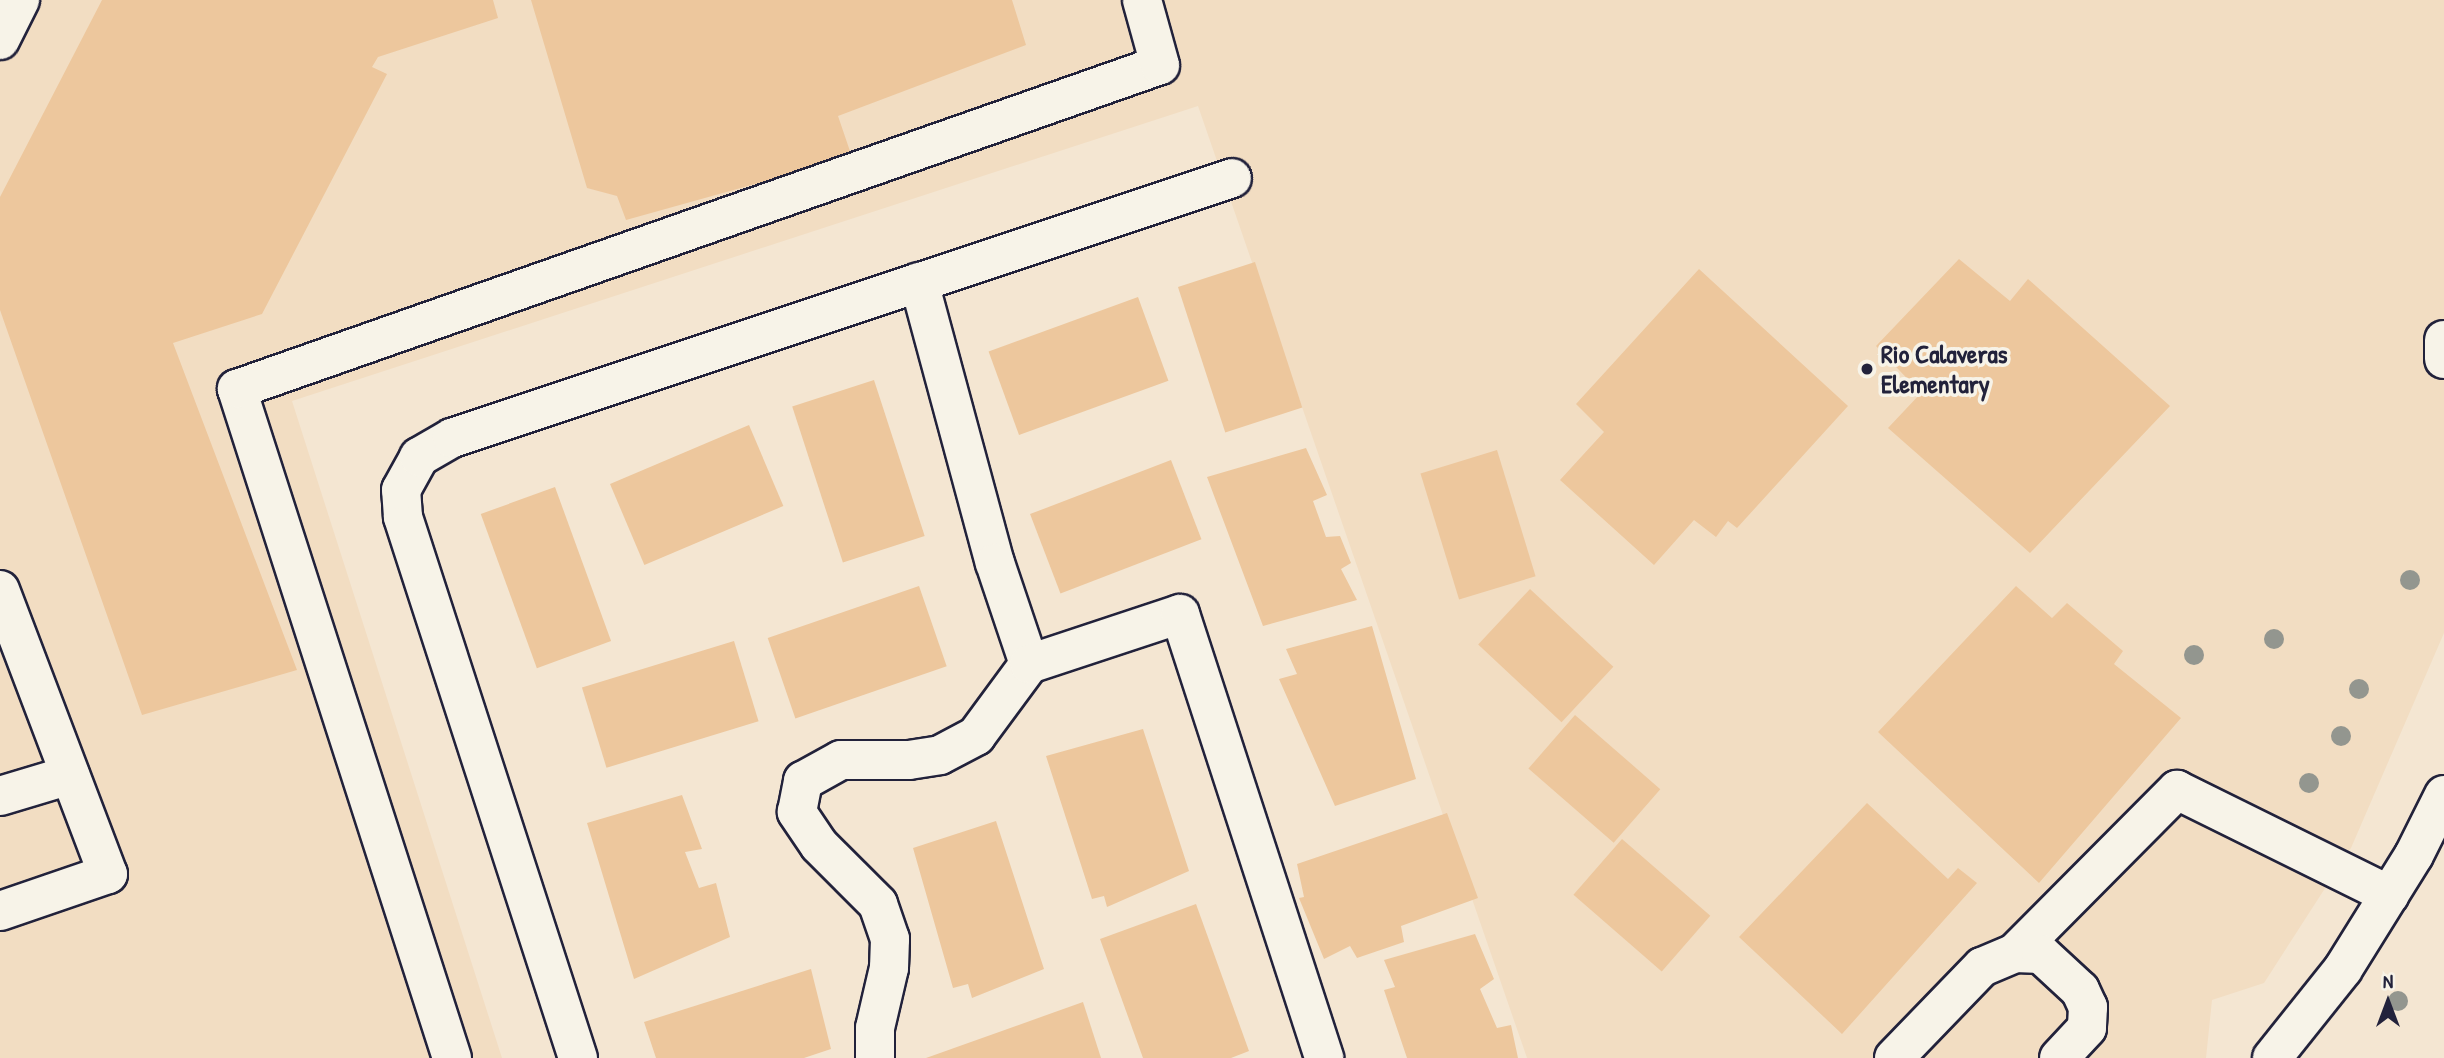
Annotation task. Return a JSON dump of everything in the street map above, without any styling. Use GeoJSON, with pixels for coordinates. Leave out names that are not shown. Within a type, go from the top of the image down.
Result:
{"type":"FeatureCollection","features":[{"type":"Feature","properties":{"kind":"main road"},"geometry":{"type":"LineString","coordinates":[[0,40],[20,0]]}},
{"type":"Feature","properties":{"kind":"main road"},"geometry":{"type":"LineString","coordinates":[[452,1058],[237,389],[1160,65],[1142,0]]}},
{"type":"Feature","properties":{"kind":"main road"},"geometry":{"type":"LineString","coordinates":[[578,1058],[403,517],[401,490],[419,457],[452,438],[1232,178]]}},
{"type":"Feature","properties":{"kind":"main road"},"geometry":{"type":"LineString","coordinates":[[919,282],[995,563],[1029,664]]}},
{"type":"Feature","properties":{"kind":"main road"},"geometry":{"type":"LineString","coordinates":[[2444,340],[2444,359]]}},
{"type":"Feature","properties":{"kind":"main road"},"geometry":{"type":"LineString","coordinates":[[0,590],[13,661],[71,775],[108,874],[0,911]]}},
{"type":"Feature","properties":{"kind":"main road"},"geometry":{"type":"LineString","coordinates":[[875,1058],[875,1028],[889,968],[890,939],[878,904],[819,845],[797,812],[803,781],[841,760],[909,760],[940,755],[976,736],[1029,664],[1180,614],[1324,1058]]}},
{"type":"Feature","properties":{"kind":"main road"},"geometry":{"type":"LineString","coordinates":[[0,796],[71,775]]}},
{"type":"Feature","properties":{"kind":"main road"},"geometry":{"type":"LineString","coordinates":[[1894,1058],[1983,967],[2015,953],[2177,790],[2389,895]]}},
{"type":"Feature","properties":{"kind":"main road"},"geometry":{"type":"LineString","coordinates":[[2272,1058],[2343,969],[2414,855],[2444,794]]}},
{"type":"Feature","properties":{"kind":"main road"},"geometry":{"type":"LineString","coordinates":[[2015,953],[2041,954],[2080,990],[2088,1007],[2087,1028],[2059,1058]]}},
{"type":"Feature","properties":{"kind":"shaded area","name":"Rio Calaveras Elementary"},"geometry":{"type":"Polygon","coordinates":[[[0,0],[2444,0],[2444,633],[2351,848],[2264,983],[2212,1000],[2206,1058],[1527,1058],[1198,106],[292,401],[502,1058],[0,1058],[0,0]]]}},
{"type":"Feature","properties":{"kind":"building"},"geometry":{"type":"Polygon","coordinates":[[[102,0],[493,0],[498,18],[378,57],[372,67],[387,74],[262,314],[173,343],[297,670],[142,715],[0,310],[0,197],[102,0]]]}},
{"type":"Feature","properties":{"kind":"building"},"geometry":{"type":"Polygon","coordinates":[[[531,0],[1012,0],[1026,45],[838,116],[852,157],[626,220],[617,196],[587,188],[531,0]]]}},
{"type":"Feature","properties":{"kind":"building"},"geometry":{"type":"Polygon","coordinates":[[[1959,259],[2010,301],[2028,279],[2170,406],[2030,553],[1888,428],[1921,393],[1876,346],[1959,259]]]}},
{"type":"Feature","properties":{"kind":"building"},"geometry":{"type":"Polygon","coordinates":[[[1255,262],[1302,408],[1225,433],[1178,287],[1255,262]]]}},
{"type":"Feature","properties":{"kind":"building"},"geometry":{"type":"Polygon","coordinates":[[[1699,269],[1848,406],[1737,528],[1728,521],[1716,537],[1694,520],[1654,565],[1560,480],[1604,432],[1576,404],[1699,269]]]}},
{"type":"Feature","properties":{"kind":"building"},"geometry":{"type":"Polygon","coordinates":[[[1138,297],[1168,381],[1019,435],[989,351],[1138,297]]]}},
{"type":"Feature","properties":{"kind":"building"},"geometry":{"type":"Polygon","coordinates":[[[874,380],[925,536],[843,563],[792,407],[874,380]]]}},
{"type":"Feature","properties":{"kind":"building"},"geometry":{"type":"Polygon","coordinates":[[[749,425],[783,506],[644,565],[610,484],[749,425]]]}},
{"type":"Feature","properties":{"kind":"building"},"geometry":{"type":"Polygon","coordinates":[[[1306,448],[1327,495],[1313,501],[1326,537],[1340,536],[1351,563],[1341,569],[1357,600],[1263,626],[1207,477],[1306,448]]]}},
{"type":"Feature","properties":{"kind":"building"},"geometry":{"type":"Polygon","coordinates":[[[1497,450],[1536,576],[1459,600],[1420,473],[1497,450]]]}},
{"type":"Feature","properties":{"kind":"building"},"geometry":{"type":"Polygon","coordinates":[[[1171,460],[1201,539],[1060,593],[1030,514],[1171,460]]]}},
{"type":"Feature","properties":{"kind":"building"},"geometry":{"type":"Polygon","coordinates":[[[555,487],[611,641],[537,668],[481,514],[555,487]]]}},
{"type":"Feature","properties":{"kind":"building"},"geometry":{"type":"Polygon","coordinates":[[[919,586],[947,666],[795,718],[768,638],[919,586]]]}},
{"type":"Feature","properties":{"kind":"building"},"geometry":{"type":"Polygon","coordinates":[[[2016,586],[2052,618],[2067,603],[2123,651],[2114,664],[2181,718],[2039,883],[1878,732],[2016,586]]]}},
{"type":"Feature","properties":{"kind":"building"},"geometry":{"type":"Polygon","coordinates":[[[1530,589],[1613,667],[1562,722],[1478,645],[1530,589]]]}},
{"type":"Feature","properties":{"kind":"building"},"geometry":{"type":"Polygon","coordinates":[[[1372,626],[1416,779],[1335,806],[1279,679],[1297,674],[1286,649],[1372,626]]]}},
{"type":"Feature","properties":{"kind":"building"},"geometry":{"type":"Polygon","coordinates":[[[734,641],[759,721],[607,768],[582,687],[734,641]]]}},
{"type":"Feature","properties":{"kind":"building"},"geometry":{"type":"Polygon","coordinates":[[[1575,715],[1660,789],[1614,843],[1528,769],[1575,715]]]}},
{"type":"Feature","properties":{"kind":"building"},"geometry":{"type":"Polygon","coordinates":[[[1143,729],[1189,871],[1107,907],[1104,896],[1092,899],[1046,756],[1143,729]]]}},
{"type":"Feature","properties":{"kind":"building"},"geometry":{"type":"Polygon","coordinates":[[[682,795],[702,849],[685,852],[699,888],[716,883],[730,937],[634,979],[587,823],[682,795]]]}},
{"type":"Feature","properties":{"kind":"building"},"geometry":{"type":"Polygon","coordinates":[[[1867,803],[1948,879],[1958,868],[1977,883],[1842,1034],[1739,937],[1867,803]]]}},
{"type":"Feature","properties":{"kind":"building"},"geometry":{"type":"Polygon","coordinates":[[[1447,813],[1478,898],[1401,926],[1404,942],[1357,958],[1350,946],[1324,959],[1299,898],[1304,897],[1297,864],[1447,813]]]}},
{"type":"Feature","properties":{"kind":"building"},"geometry":{"type":"Polygon","coordinates":[[[996,821],[1044,969],[972,998],[968,984],[953,988],[913,848],[996,821]]]}},
{"type":"Feature","properties":{"kind":"building"},"geometry":{"type":"Polygon","coordinates":[[[1622,839],[1710,916],[1662,972],[1573,895],[1622,839]]]}},
{"type":"Feature","properties":{"kind":"building"},"geometry":{"type":"Polygon","coordinates":[[[1196,904],[1249,1051],[1231,1058],[1143,1058],[1100,939],[1196,904]]]}},
{"type":"Feature","properties":{"kind":"building"},"geometry":{"type":"Polygon","coordinates":[[[1475,934],[1494,979],[1480,989],[1497,1028],[1511,1025],[1518,1058],[1407,1058],[1384,990],[1395,987],[1384,960],[1475,934]]]}},
{"type":"Feature","properties":{"kind":"building"},"geometry":{"type":"Polygon","coordinates":[[[811,969],[831,1049],[804,1058],[656,1058],[644,1022],[811,969]]]}},
{"type":"Feature","properties":{"kind":"building"},"geometry":{"type":"Polygon","coordinates":[[[1083,1002],[1101,1058],[926,1058],[1083,1002]]]}},
{"type":"Feature","properties":{"kind":"place","name":"Rio Calaveras Elementary"},"geometry":{"type":"Point","coordinates":[1867,369]}}]}
